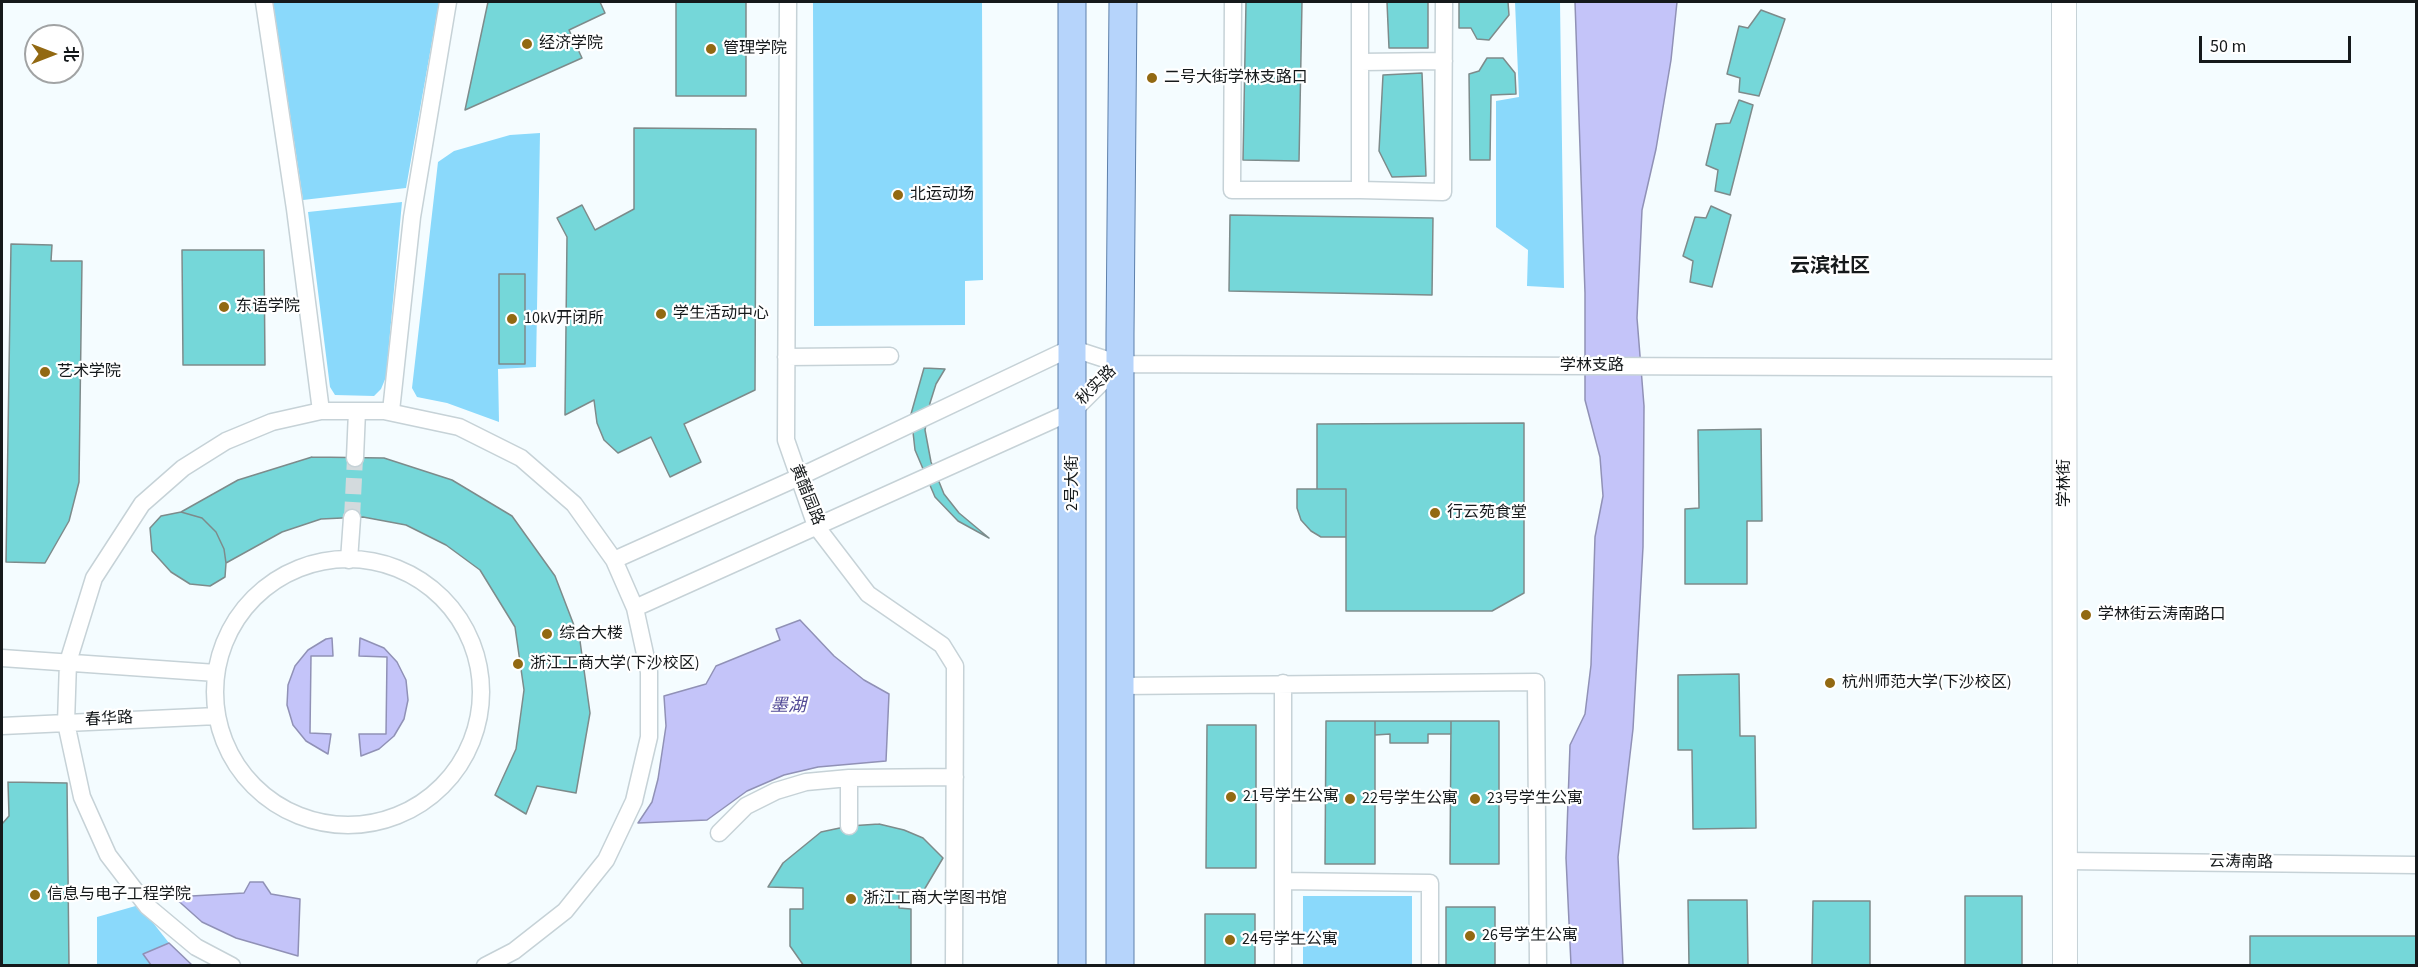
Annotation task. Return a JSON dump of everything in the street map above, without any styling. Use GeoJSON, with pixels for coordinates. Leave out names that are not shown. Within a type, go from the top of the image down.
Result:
{"type":"FeatureCollection","features":[{"type":"Feature","properties":{"kind":"main road","name":"2号大街"},"geometry":{"type":"LineString","coordinates":[[1071,2],[1072,966]]}},
{"type":"Feature","properties":{"kind":"main road"},"geometry":{"type":"LineString","coordinates":[[1120,966],[1120,364],[1123,2]]}},
{"type":"Feature","properties":{"kind":"main road","name":"学林街"},"geometry":{"type":"LineString","coordinates":[[2064,2],[2065,966]]}},
{"type":"Feature","properties":{"kind":"street"},"geometry":{"type":"LineString","coordinates":[[264,2],[321,411]]}},
{"type":"Feature","properties":{"kind":"street"},"geometry":{"type":"LineString","coordinates":[[391,411],[412,217],[448,2]]}},
{"type":"Feature","properties":{"kind":"street","name":"黄醋园路"},"geometry":{"type":"LineString","coordinates":[[788,2],[786,440],[797,478],[816,526],[868,594],[942,645],[955,666],[954,966]]}},
{"type":"Feature","properties":{"kind":"street"},"geometry":{"type":"LineString","coordinates":[[1233,2],[1232,190],[1443,192],[1444,2]]}},
{"type":"Feature","properties":{"kind":"street"},"geometry":{"type":"LineString","coordinates":[[1360,2],[1360,190]]}},
{"type":"Feature","properties":{"kind":"street"},"geometry":{"type":"LineString","coordinates":[[1360,62],[1444,61]]}},
{"type":"Feature","properties":{"kind":"street"},"geometry":{"type":"LineString","coordinates":[[614,560],[797,478],[1071,348]]}},
{"type":"Feature","properties":{"kind":"street","name":"秋实路"},"geometry":{"type":"LineString","coordinates":[[636,608],[1073,411],[1120,364],[1071,348]]}},
{"type":"Feature","properties":{"kind":"street"},"geometry":{"type":"LineString","coordinates":[[786,357],[890,356]]}},
{"type":"Feature","properties":{"kind":"street","name":"学林支路"},"geometry":{"type":"LineString","coordinates":[[1120,364],[2065,368]]}},
{"type":"Feature","properties":{"kind":"street"},"geometry":{"type":"LineString","coordinates":[[232,966],[196,947],[147,906],[108,855],[82,797],[66,723],[68,662],[94,578],[142,504],[183,468],[226,441],[272,422],[321,411],[391,411],[459,427],[521,458],[574,504],[614,560],[636,608],[649,672],[649,737],[634,801],[606,860],[565,911],[514,951],[485,966]]}},
{"type":"Feature","properties":{"kind":"street"},"geometry":{"type":"LineString","coordinates":[[355,458],[357,411]]}},
{"type":"Feature","properties":{"kind":"street"},"geometry":{"type":"LineString","coordinates":[[349,560],[352,518]]}},
{"type":"Feature","properties":{"kind":"street"},"geometry":{"type":"LineString","coordinates":[[325,560],[367,560],[406,572],[441,596],[466,629],[479,669],[480,711],[468,751],[444,785],[411,810],[371,824],[330,825],[290,813],[255,788],[230,755],[217,716],[216,673],[228,633],[252,599],[286,574],[325,560]]}},
{"type":"Feature","properties":{"kind":"street"},"geometry":{"type":"LineString","coordinates":[[2,658],[216,673]]}},
{"type":"Feature","properties":{"kind":"street"},"geometry":{"type":"LineString","coordinates":[[1120,686],[1536,682],[1538,966]]}},
{"type":"Feature","properties":{"kind":"street"},"geometry":{"type":"LineString","coordinates":[[1283,683],[1283,966]]}},
{"type":"Feature","properties":{"kind":"street","name":"春华路"},"geometry":{"type":"LineString","coordinates":[[2,726],[217,716]]}},
{"type":"Feature","properties":{"kind":"street"},"geometry":{"type":"LineString","coordinates":[[719,834],[746,806],[776,791],[806,782],[849,778],[955,777]]}},
{"type":"Feature","properties":{"kind":"street"},"geometry":{"type":"LineString","coordinates":[[849,778],[849,826]]}},
{"type":"Feature","properties":{"kind":"street","name":"云涛南路"},"geometry":{"type":"LineString","coordinates":[[2065,861],[2416,866]]}},
{"type":"Feature","properties":{"kind":"street"},"geometry":{"type":"LineString","coordinates":[[1283,881],[1430,883],[1430,966]]}},
{"type":"Feature","properties":{"kind":"shaded area"},"geometry":{"type":"Polygon","coordinates":[[[273,2],[439,2],[406,188],[303,200],[273,2]]]}},
{"type":"Feature","properties":{"kind":"shaded area","name":"北运动场"},"geometry":{"type":"Polygon","coordinates":[[[813,2],[982,2],[983,280],[965,281],[965,325],[814,326],[813,2]]]}},
{"type":"Feature","properties":{"kind":"shaded area"},"geometry":{"type":"Polygon","coordinates":[[[1515,2],[1560,2],[1564,288],[1527,286],[1528,250],[1496,227],[1496,101],[1519,97],[1515,2]]]}},
{"type":"Feature","properties":{"kind":"shaded area"},"geometry":{"type":"Polygon","coordinates":[[[540,133],[536,367],[498,369],[499,422],[447,403],[417,397],[412,388],[438,162],[454,151],[510,135],[540,133]]]}},
{"type":"Feature","properties":{"kind":"shaded area"},"geometry":{"type":"Polygon","coordinates":[[[402,202],[386,377],[381,389],[374,396],[335,395],[330,387],[308,212],[402,202]]]}},
{"type":"Feature","properties":{"kind":"shaded area"},"geometry":{"type":"Polygon","coordinates":[[[1303,896],[1412,896],[1412,965],[1303,965],[1303,896]]]}},
{"type":"Feature","properties":{"kind":"shaded area"},"geometry":{"type":"Polygon","coordinates":[[[139,905],[169,943],[144,954],[151,965],[97,966],[97,917],[139,905]]]}},
{"type":"Feature","properties":{"kind":"water"},"geometry":{"type":"Polygon","coordinates":[[[1575,2],[1677,2],[1671,60],[1656,149],[1642,210],[1637,318],[1644,406],[1643,547],[1633,729],[1618,857],[1623,965],[1571,965],[1566,858],[1570,745],[1585,714],[1591,665],[1595,537],[1603,496],[1600,457],[1585,400],[1585,293],[1575,2]]]}},
{"type":"Feature","properties":{"kind":"water","name":"墨湖"},"geometry":{"type":"Polygon","coordinates":[[[800,620],[834,656],[864,680],[889,694],[886,761],[818,767],[784,775],[747,791],[707,820],[638,823],[652,802],[658,779],[666,726],[664,696],[706,684],[716,666],[780,640],[776,629],[800,620]]]}},
{"type":"Feature","properties":{"kind":"water"},"geometry":{"type":"Polygon","coordinates":[[[332,638],[333,656],[311,656],[310,733],[331,734],[328,754],[306,741],[293,725],[287,705],[288,685],[295,666],[308,650],[332,638]]]}},
{"type":"Feature","properties":{"kind":"water"},"geometry":{"type":"Polygon","coordinates":[[[360,638],[384,648],[397,662],[406,680],[408,700],[404,719],[394,736],[379,749],[361,756],[359,734],[386,734],[387,657],[359,656],[360,638]]]}},
{"type":"Feature","properties":{"kind":"water"},"geometry":{"type":"Polygon","coordinates":[[[250,882],[263,882],[271,894],[300,899],[298,956],[236,938],[202,922],[174,897],[244,893],[250,882]]]}},
{"type":"Feature","properties":{"kind":"water"},"geometry":{"type":"Polygon","coordinates":[[[169,943],[192,965],[151,965],[143,954],[169,943]]]}},
{"type":"Feature","properties":{"kind":"building","name":"经济学院"},"geometry":{"type":"Polygon","coordinates":[[[488,2],[600,2],[605,13],[569,30],[582,58],[465,110],[488,2]]]}},
{"type":"Feature","properties":{"kind":"building","name":"管理学院"},"geometry":{"type":"Polygon","coordinates":[[[676,2],[746,2],[746,96],[676,96],[676,2]]]}},
{"type":"Feature","properties":{"kind":"building"},"geometry":{"type":"Polygon","coordinates":[[[1246,2],[1302,2],[1299,161],[1243,160],[1246,2]]]}},
{"type":"Feature","properties":{"kind":"building"},"geometry":{"type":"Polygon","coordinates":[[[1387,2],[1428,2],[1428,48],[1389,48],[1387,2]]]}},
{"type":"Feature","properties":{"kind":"building"},"geometry":{"type":"Polygon","coordinates":[[[1459,2],[1508,2],[1509,15],[1489,40],[1477,39],[1471,28],[1459,28],[1459,2]]]}},
{"type":"Feature","properties":{"kind":"building"},"geometry":{"type":"Polygon","coordinates":[[[1761,10],[1785,19],[1759,96],[1739,92],[1740,78],[1727,74],[1739,26],[1748,28],[1761,10]]]}},
{"type":"Feature","properties":{"kind":"building"},"geometry":{"type":"Polygon","coordinates":[[[1487,58],[1503,58],[1515,73],[1516,94],[1491,95],[1490,160],[1470,160],[1469,74],[1479,71],[1487,58]]]}},
{"type":"Feature","properties":{"kind":"building"},"geometry":{"type":"Polygon","coordinates":[[[1422,73],[1426,176],[1392,177],[1379,151],[1383,75],[1422,73]]]}},
{"type":"Feature","properties":{"kind":"building"},"geometry":{"type":"Polygon","coordinates":[[[1739,100],[1753,105],[1730,195],[1715,191],[1718,170],[1706,165],[1716,124],[1730,123],[1739,100]]]}},
{"type":"Feature","properties":{"kind":"building","name":"学生活动中心"},"geometry":{"type":"Polygon","coordinates":[[[634,128],[756,129],[755,390],[684,424],[701,462],[670,477],[651,437],[618,453],[604,440],[597,423],[594,400],[565,415],[567,237],[557,218],[582,205],[595,230],[634,209],[634,128]]]}},
{"type":"Feature","properties":{"kind":"building"},"geometry":{"type":"Polygon","coordinates":[[[1711,206],[1731,215],[1712,287],[1690,282],[1693,261],[1683,256],[1695,217],[1706,218],[1711,206]]]}},
{"type":"Feature","properties":{"kind":"building"},"geometry":{"type":"Polygon","coordinates":[[[1230,215],[1433,218],[1432,295],[1229,291],[1230,215]]]}},
{"type":"Feature","properties":{"kind":"building","name":"艺术学院"},"geometry":{"type":"Polygon","coordinates":[[[11,244],[52,245],[51,261],[82,261],[79,482],[69,521],[45,563],[6,562],[11,244]]]}},
{"type":"Feature","properties":{"kind":"building","name":"东语学院"},"geometry":{"type":"Polygon","coordinates":[[[182,250],[264,250],[265,365],[183,365],[182,250]]]}},
{"type":"Feature","properties":{"kind":"building","name":"10kV开闭所"},"geometry":{"type":"Polygon","coordinates":[[[499,274],[525,274],[525,364],[499,364],[499,274]]]}},
{"type":"Feature","properties":{"kind":"building"},"geometry":{"type":"Polygon","coordinates":[[[924,368],[945,369],[936,384],[925,430],[931,462],[944,494],[959,513],[989,538],[958,521],[935,497],[915,450],[911,414],[924,368]]]}},
{"type":"Feature","properties":{"kind":"building","name":"行云苑食堂"},"geometry":{"type":"Polygon","coordinates":[[[1524,423],[1524,593],[1492,611],[1346,611],[1346,489],[1317,489],[1317,424],[1524,423]]]}},
{"type":"Feature","properties":{"kind":"building"},"geometry":{"type":"Polygon","coordinates":[[[1761,429],[1762,521],[1747,521],[1747,584],[1685,584],[1685,509],[1699,508],[1698,430],[1761,429]]]}},
{"type":"Feature","properties":{"kind":"building","name":"综合大楼"},"geometry":{"type":"Polygon","coordinates":[[[312,457],[384,458],[452,480],[512,516],[555,576],[580,641],[590,713],[576,793],[537,786],[526,814],[495,795],[516,749],[524,690],[515,627],[480,570],[446,545],[406,525],[363,517],[321,519],[282,532],[226,563],[224,549],[216,532],[202,518],[181,512],[238,480],[312,457]]]}},
{"type":"Feature","properties":{"kind":"building"},"geometry":{"type":"Polygon","coordinates":[[[1297,489],[1346,489],[1346,537],[1321,537],[1311,531],[1301,520],[1297,508],[1297,489]]]}},
{"type":"Feature","properties":{"kind":"building"},"geometry":{"type":"Polygon","coordinates":[[[181,512],[202,518],[216,532],[224,549],[225,577],[210,586],[190,584],[171,572],[152,551],[150,528],[161,516],[181,512]]]}},
{"type":"Feature","properties":{"kind":"building"},"geometry":{"type":"Polygon","coordinates":[[[1739,674],[1740,736],[1755,736],[1756,828],[1693,829],[1692,750],[1678,750],[1678,675],[1739,674]]]}},
{"type":"Feature","properties":{"kind":"building","name":"22号学生公寓"},"geometry":{"type":"Polygon","coordinates":[[[1326,721],[1375,721],[1375,864],[1325,864],[1326,721]]]}},
{"type":"Feature","properties":{"kind":"building"},"geometry":{"type":"Polygon","coordinates":[[[1375,721],[1451,721],[1451,734],[1428,734],[1428,743],[1390,743],[1390,734],[1375,735],[1375,721]]]}},
{"type":"Feature","properties":{"kind":"building","name":"23号学生公寓"},"geometry":{"type":"Polygon","coordinates":[[[1451,721],[1499,721],[1499,864],[1450,864],[1451,721]]]}},
{"type":"Feature","properties":{"kind":"building","name":"21号学生公寓"},"geometry":{"type":"Polygon","coordinates":[[[1207,725],[1256,725],[1256,868],[1206,868],[1207,725]]]}},
{"type":"Feature","properties":{"kind":"building","name":"信息与电子工程学院"},"geometry":{"type":"Polygon","coordinates":[[[8,782],[67,783],[69,966],[2,966],[2,824],[9,816],[8,782]]]}},
{"type":"Feature","properties":{"kind":"building","name":"浙江工商大学图书馆"},"geometry":{"type":"Polygon","coordinates":[[[879,824],[904,830],[923,838],[943,858],[924,890],[899,890],[899,908],[911,909],[911,966],[804,966],[790,946],[790,909],[803,909],[803,888],[768,887],[783,863],[821,832],[849,826],[879,824]]]}},
{"type":"Feature","properties":{"kind":"building"},"geometry":{"type":"Polygon","coordinates":[[[1965,896],[2022,896],[2022,966],[1965,966],[1965,896]]]}},
{"type":"Feature","properties":{"kind":"building"},"geometry":{"type":"Polygon","coordinates":[[[1688,900],[1747,900],[1748,966],[1689,966],[1688,900]]]}},
{"type":"Feature","properties":{"kind":"building"},"geometry":{"type":"Polygon","coordinates":[[[1813,901],[1870,901],[1870,966],[1812,966],[1813,901]]]}},
{"type":"Feature","properties":{"kind":"building","name":"26号学生公寓"},"geometry":{"type":"Polygon","coordinates":[[[1446,907],[1495,907],[1495,966],[1446,966],[1446,907]]]}},
{"type":"Feature","properties":{"kind":"building","name":"24号学生公寓"},"geometry":{"type":"Polygon","coordinates":[[[1205,914],[1255,914],[1255,966],[1205,966],[1205,914]]]}},
{"type":"Feature","properties":{"kind":"building"},"geometry":{"type":"Polygon","coordinates":[[[2250,936],[2416,936],[2416,966],[2250,966],[2250,936]]]}},
{"type":"Feature","properties":{"kind":"tunnel"},"geometry":{"type":"LineString","coordinates":[[352,518],[355,458]]}},
{"type":"Feature","properties":{"kind":"place","name":"经济学院"},"geometry":{"type":"Point","coordinates":[527,44]}},
{"type":"Feature","properties":{"kind":"place","name":"管理学院"},"geometry":{"type":"Point","coordinates":[711,49]}},
{"type":"Feature","properties":{"kind":"place","name":"二号大街学林支路口"},"geometry":{"type":"Point","coordinates":[1152,78]}},
{"type":"Feature","properties":{"kind":"place","name":"北运动场"},"geometry":{"type":"Point","coordinates":[898,195]}},
{"type":"Feature","properties":{"kind":"place","name":"东语学院"},"geometry":{"type":"Point","coordinates":[224,307]}},
{"type":"Feature","properties":{"kind":"place","name":"学生活动中心"},"geometry":{"type":"Point","coordinates":[661,314]}},
{"type":"Feature","properties":{"kind":"place","name":"10kV开闭所"},"geometry":{"type":"Point","coordinates":[512,319]}},
{"type":"Feature","properties":{"kind":"place","name":"艺术学院"},"geometry":{"type":"Point","coordinates":[45,372]}},
{"type":"Feature","properties":{"kind":"place","name":"行云苑食堂"},"geometry":{"type":"Point","coordinates":[1435,513]}},
{"type":"Feature","properties":{"kind":"place","name":"学林街云涛南路口"},"geometry":{"type":"Point","coordinates":[2086,615]}},
{"type":"Feature","properties":{"kind":"place","name":"综合大楼"},"geometry":{"type":"Point","coordinates":[547,634]}},
{"type":"Feature","properties":{"kind":"place","name":"浙江工商大学(下沙校区)"},"geometry":{"type":"Point","coordinates":[518,664]}},
{"type":"Feature","properties":{"kind":"place","name":"杭州师范大学(下沙校区)"},"geometry":{"type":"Point","coordinates":[1830,683]}},
{"type":"Feature","properties":{"kind":"place","name":"21号学生公寓"},"geometry":{"type":"Point","coordinates":[1231,797]}},
{"type":"Feature","properties":{"kind":"place","name":"22号学生公寓"},"geometry":{"type":"Point","coordinates":[1350,799]}},
{"type":"Feature","properties":{"kind":"place","name":"23号学生公寓"},"geometry":{"type":"Point","coordinates":[1475,799]}},
{"type":"Feature","properties":{"kind":"place","name":"信息与电子工程学院"},"geometry":{"type":"Point","coordinates":[35,895]}},
{"type":"Feature","properties":{"kind":"place","name":"浙江工商大学图书馆"},"geometry":{"type":"Point","coordinates":[851,899]}},
{"type":"Feature","properties":{"kind":"place","name":"26号学生公寓"},"geometry":{"type":"Point","coordinates":[1470,936]}},
{"type":"Feature","properties":{"kind":"place","name":"24号学生公寓"},"geometry":{"type":"Point","coordinates":[1230,940]}},
{"type":"Feature","properties":{"kind":"district","name":"云滨社区"},"geometry":{"type":"Point","coordinates":[1830,268]}}]}
